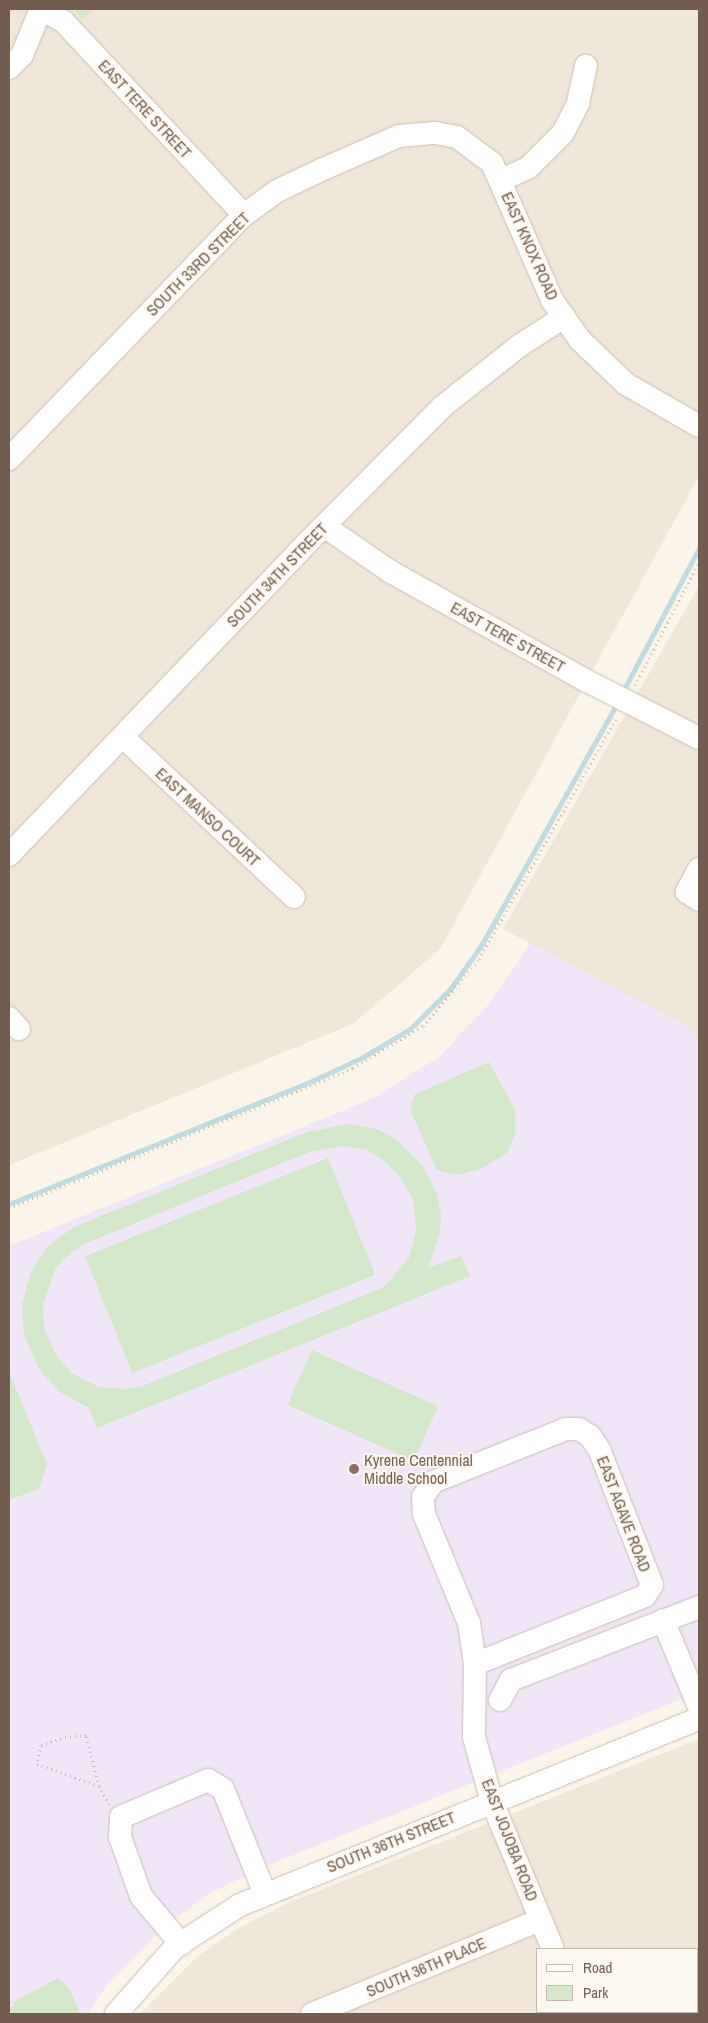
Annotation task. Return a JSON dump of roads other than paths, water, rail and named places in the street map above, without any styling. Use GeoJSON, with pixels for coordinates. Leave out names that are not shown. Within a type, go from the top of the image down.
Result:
{"type":"FeatureCollection","features":[{"type":"Feature","properties":{"kind":"street"},"geometry":{"type":"LineString","coordinates":[[9,68],[22,54],[41,9]]}},
{"type":"Feature","properties":{"kind":"street","name":"EAST TERE STREET"},"geometry":{"type":"LineString","coordinates":[[41,9],[64,22],[244,215]]}},
{"type":"Feature","properties":{"kind":"street"},"geometry":{"type":"LineString","coordinates":[[502,180],[528,168],[563,133],[578,103],[586,66]]}},
{"type":"Feature","properties":{"kind":"street","name":"SOUTH 33RD STREET"},"geometry":{"type":"LineString","coordinates":[[9,459],[244,215],[277,192],[400,136],[434,132],[457,137]]}},
{"type":"Feature","properties":{"kind":"street","name":"EAST KNOX ROAD"},"geometry":{"type":"LineString","coordinates":[[457,137],[492,163],[502,180],[552,300],[580,340],[626,384],[699,426]]}},
{"type":"Feature","properties":{"kind":"street","name":"SOUTH 34TH STREET"},"geometry":{"type":"LineString","coordinates":[[9,855],[324,526],[442,407],[519,346],[564,317]]}},
{"type":"Feature","properties":{"kind":"street","name":"EAST TERE STREET"},"geometry":{"type":"LineString","coordinates":[[324,526],[390,572],[699,738]]}},
{"type":"Feature","properties":{"kind":"street","name":"EAST MANSO COURT"},"geometry":{"type":"LineString","coordinates":[[123,737],[294,898]]}},
{"type":"Feature","properties":{"kind":"street"},"geometry":{"type":"LineString","coordinates":[[693,896],[699,869]]}},
{"type":"Feature","properties":{"kind":"street","name":"EAST AGAVE ROAD"},"geometry":{"type":"LineString","coordinates":[[423,1497],[433,1482],[566,1429],[578,1429],[590,1436],[599,1449],[652,1585],[645,1596],[475,1664]]}},
{"type":"Feature","properties":{"kind":"street","name":"EAST JOJOBA ROAD"},"geometry":{"type":"LineString","coordinates":[[423,1497],[424,1514],[469,1623],[475,1664],[474,1737],[492,1802],[553,1948]]}},
{"type":"Feature","properties":{"kind":"street"},"geometry":{"type":"LineString","coordinates":[[500,1700],[511,1680],[699,1607]]}},
{"type":"Feature","properties":{"kind":"street"},"geometry":{"type":"LineString","coordinates":[[664,1620],[699,1707]]}},
{"type":"Feature","properties":{"kind":"street","name":"SOUTH 36TH STREET"},"geometry":{"type":"LineString","coordinates":[[116,2014],[144,1980],[181,1944],[240,1905],[699,1719]]}},
{"type":"Feature","properties":{"kind":"street"},"geometry":{"type":"LineString","coordinates":[[181,1944],[142,1896],[120,1837],[121,1817],[208,1780],[223,1789],[264,1894]]}},
{"type":"Feature","properties":{"kind":"street","name":"SOUTH 36TH PLACE"},"geometry":{"type":"LineString","coordinates":[[312,2014],[363,2005],[540,1920]]}},
{"type":"Feature","properties":{"kind":"waterway"},"geometry":{"type":"LineString","coordinates":[[622,693],[699,548]]}},
{"type":"Feature","properties":{"kind":"waterway"},"geometry":{"type":"LineString","coordinates":[[9,1204],[312,1081],[363,1057],[410,1029],[451,988],[482,944],[617,703]]}},
{"type":"Feature","properties":{"kind":"place","name":"Kyrene Centennial Middle School"},"geometry":{"type":"Point","coordinates":[354,1469]}}]}
